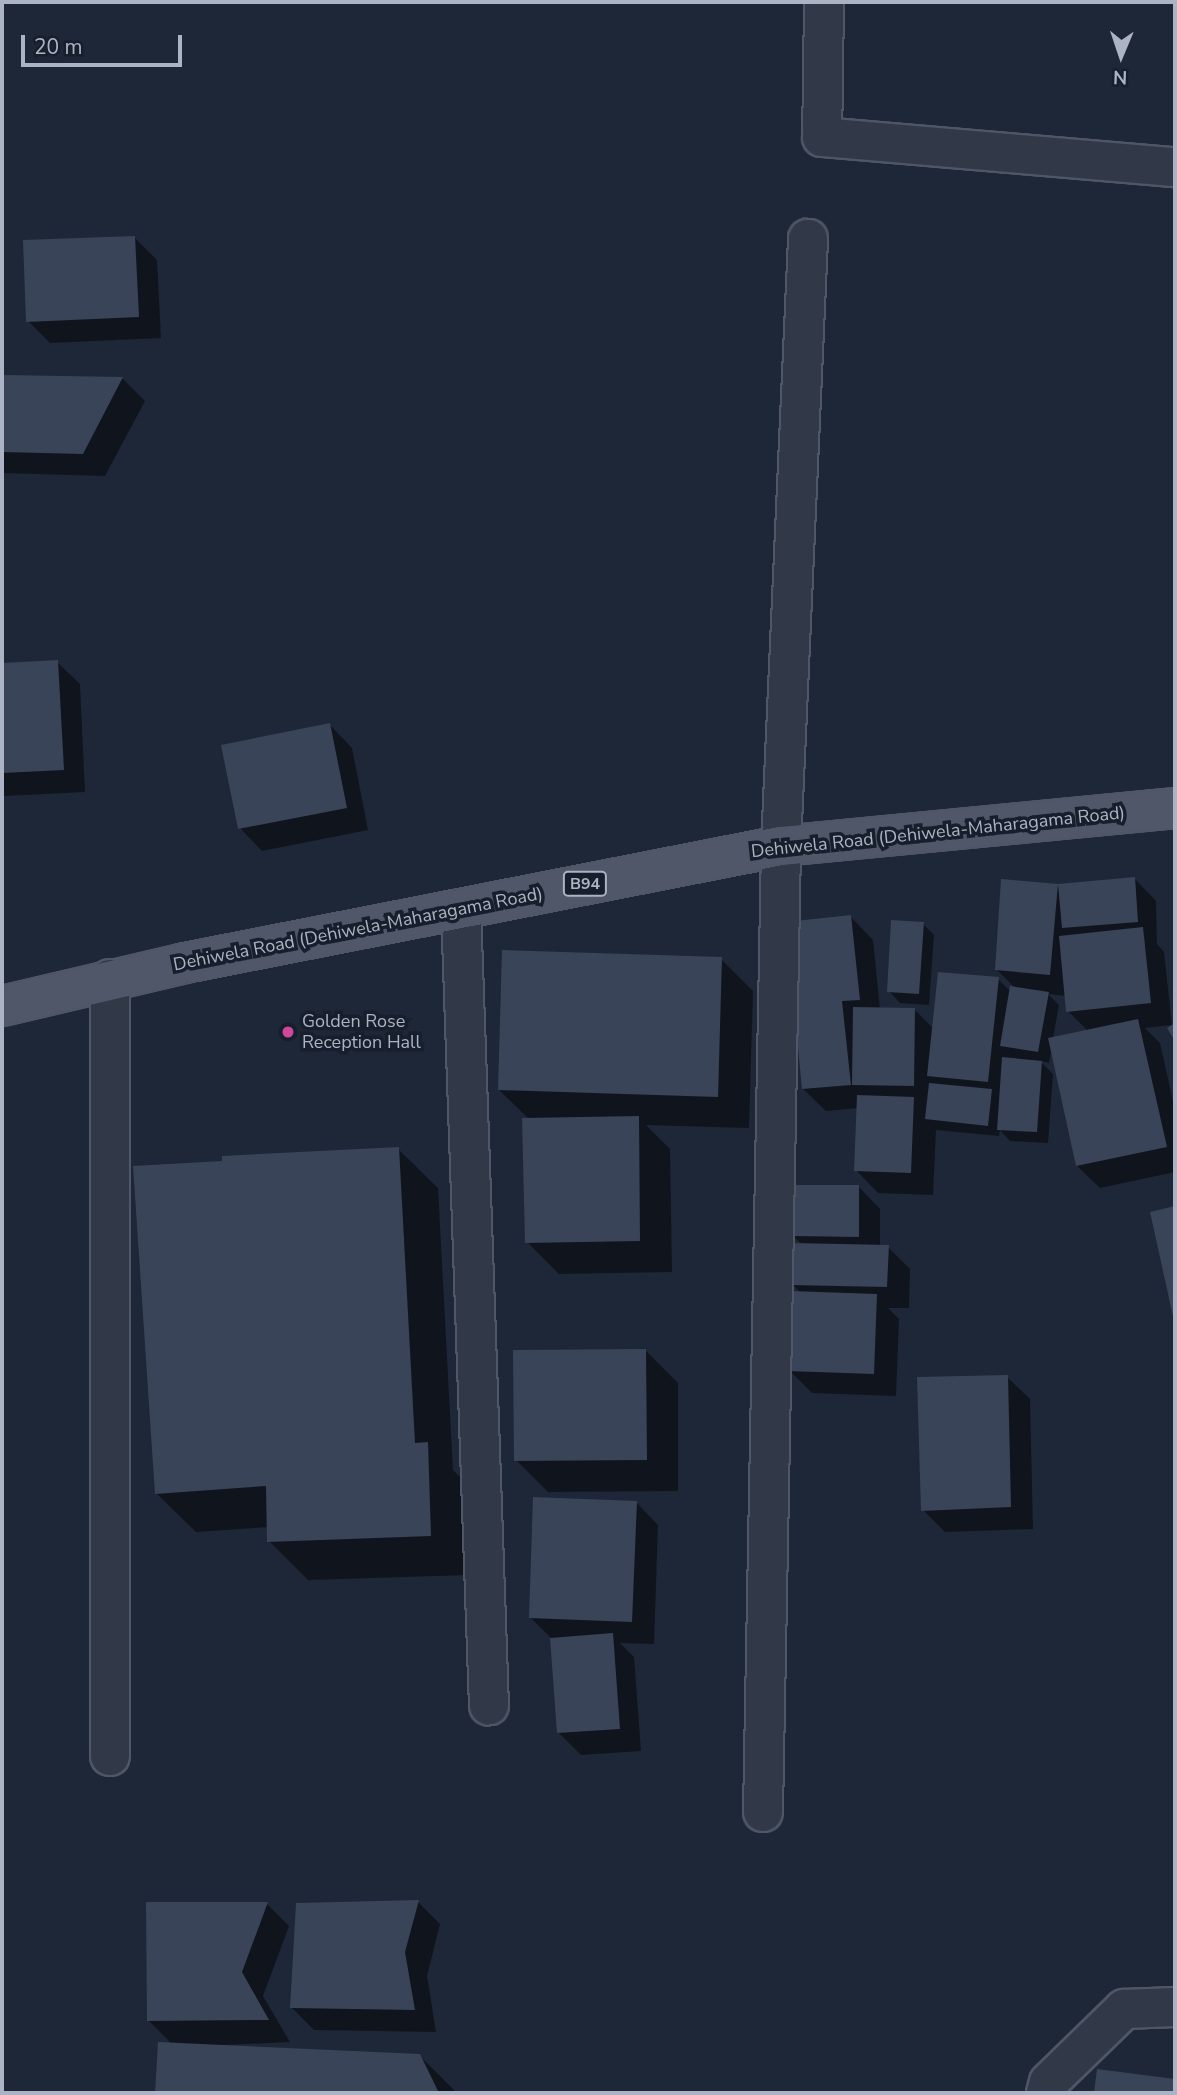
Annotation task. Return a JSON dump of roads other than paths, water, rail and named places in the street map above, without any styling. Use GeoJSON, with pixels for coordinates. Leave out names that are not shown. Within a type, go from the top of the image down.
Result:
{"type":"FeatureCollection","features":[{"type":"Feature","properties":{"kind":"main road","name":"Dehiwela Road (Dehiwela-Maharagama Road)"},"geometry":{"type":"LineString","coordinates":[[2,1006],[110,979],[781,846],[1175,808]]}},
{"type":"Feature","properties":{"kind":"street"},"geometry":{"type":"LineString","coordinates":[[824,2],[822,137],[1175,167]]}},
{"type":"Feature","properties":{"kind":"street"},"geometry":{"type":"LineString","coordinates":[[763,1812],[781,846],[808,239]]}},
{"type":"Feature","properties":{"kind":"street"},"geometry":{"type":"LineString","coordinates":[[461,909],[489,1706]]}},
{"type":"Feature","properties":{"kind":"street"},"geometry":{"type":"LineString","coordinates":[[110,979],[110,1756]]}},
{"type":"Feature","properties":{"kind":"street"},"geometry":{"type":"LineString","coordinates":[[1046,2093],[1049,2082],[1124,2009],[1175,2007]]}},
{"type":"Feature","properties":{"kind":"place","name":"Golden Rose Reception Hall"},"geometry":{"type":"Point","coordinates":[288,1032]}}]}
